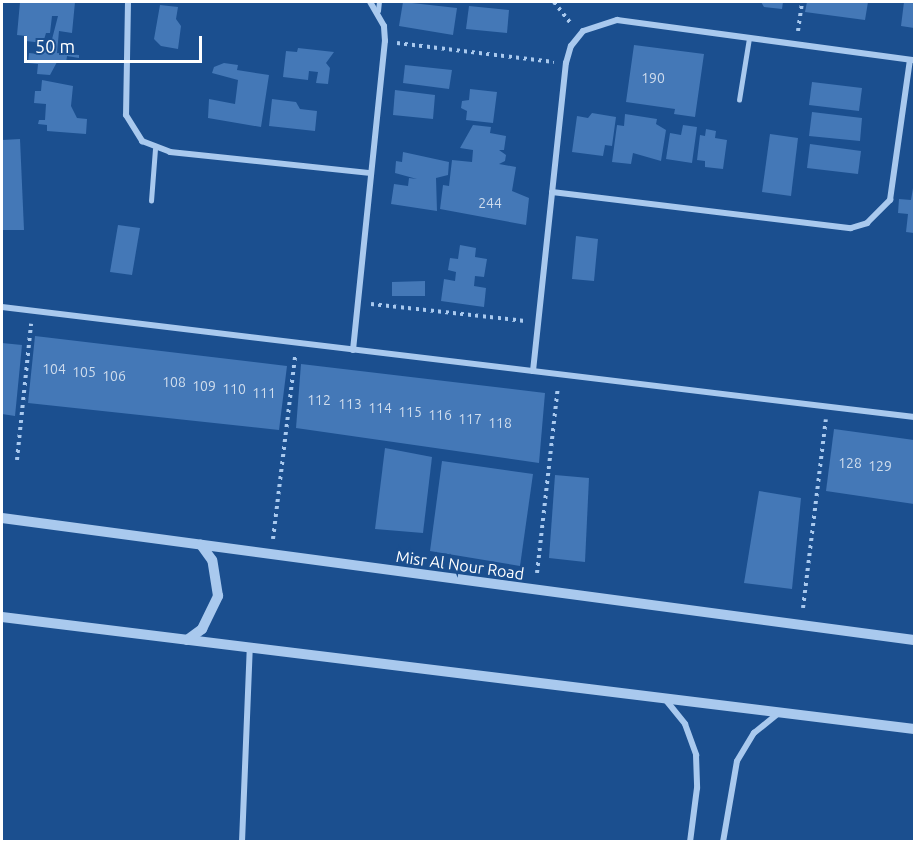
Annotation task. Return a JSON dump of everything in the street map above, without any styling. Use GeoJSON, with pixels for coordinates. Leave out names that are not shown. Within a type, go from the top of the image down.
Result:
{"type":"FeatureCollection","features":[{"type":"Feature","properties":{"kind":"street"},"geometry":{"type":"LineString","coordinates":[[128,2],[126,115],[137,135],[155,149],[371,173]]}},
{"type":"Feature","properties":{"kind":"street"},"geometry":{"type":"LineString","coordinates":[[353,350],[385,41],[378,12],[370,2]]}},
{"type":"Feature","properties":{"kind":"street"},"geometry":{"type":"LineString","coordinates":[[532,371],[566,63],[571,46],[584,31],[617,20],[912,60],[891,200],[867,224],[850,228],[552,192]]}},
{"type":"Feature","properties":{"kind":"street"},"geometry":{"type":"LineString","coordinates":[[2,307],[915,417]]}},
{"type":"Feature","properties":{"kind":"street","name":"Misr Al Nour Road"},"geometry":{"type":"LineString","coordinates":[[2,518],[915,640]]}},
{"type":"Feature","properties":{"kind":"street"},"geometry":{"type":"LineString","coordinates":[[187,640],[207,622],[218,597],[215,569],[201,545]]}},
{"type":"Feature","properties":{"kind":"street"},"geometry":{"type":"LineString","coordinates":[[2,617],[915,729]]}},
{"type":"Feature","properties":{"kind":"street"},"geometry":{"type":"LineString","coordinates":[[242,842],[250,647]]}},
{"type":"Feature","properties":{"kind":"street"},"geometry":{"type":"LineString","coordinates":[[664,699],[685,724],[696,755],[697,788],[690,842]]}},
{"type":"Feature","properties":{"kind":"street"},"geometry":{"type":"LineString","coordinates":[[723,842],[737,761],[754,733],[779,713]]}},
{"type":"Feature","properties":{"kind":"lane"},"geometry":{"type":"LineString","coordinates":[[378,12],[379,2]]}},
{"type":"Feature","properties":{"kind":"lane"},"geometry":{"type":"LineString","coordinates":[[739,100],[749,38]]}},
{"type":"Feature","properties":{"kind":"lane"},"geometry":{"type":"LineString","coordinates":[[151,201],[155,149]]}},
{"type":"Feature","properties":{"kind":"path"},"geometry":{"type":"LineString","coordinates":[[554,2],[563,16],[584,31]]}},
{"type":"Feature","properties":{"kind":"path"},"geometry":{"type":"LineString","coordinates":[[797,43],[802,2]]}},
{"type":"Feature","properties":{"kind":"path"},"geometry":{"type":"LineString","coordinates":[[385,41],[566,63]]}},
{"type":"Feature","properties":{"kind":"path"},"geometry":{"type":"LineString","coordinates":[[358,303],[538,322]]}},
{"type":"Feature","properties":{"kind":"path"},"geometry":{"type":"LineString","coordinates":[[17,460],[32,312]]}},
{"type":"Feature","properties":{"kind":"path"},"geometry":{"type":"LineString","coordinates":[[271,554],[297,343]]}},
{"type":"Feature","properties":{"kind":"path"},"geometry":{"type":"LineString","coordinates":[[535,590],[560,374]]}},
{"type":"Feature","properties":{"kind":"path"},"geometry":{"type":"LineString","coordinates":[[801,626],[828,406]]}},
{"type":"Feature","properties":{"kind":"building"},"geometry":{"type":"Polygon","coordinates":[[[20,2],[75,2],[72,33],[59,31],[57,53],[79,55],[79,58],[67,56],[66,63],[57,62],[50,75],[37,74],[38,64],[28,63],[29,53],[39,54],[40,45],[50,47],[58,16],[52,16],[50,33],[46,33],[43,43],[26,41],[27,36],[17,35],[20,2]]]}},
{"type":"Feature","properties":{"kind":"building"},"geometry":{"type":"Polygon","coordinates":[[[403,2],[457,8],[453,35],[399,26],[403,2]]]}},
{"type":"Feature","properties":{"kind":"building"},"geometry":{"type":"Polygon","coordinates":[[[761,2],[783,2],[782,9],[764,7],[761,2]]]}},
{"type":"Feature","properties":{"kind":"building"},"geometry":{"type":"Polygon","coordinates":[[[807,2],[868,2],[865,20],[805,12],[807,2]]]}},
{"type":"Feature","properties":{"kind":"building"},"geometry":{"type":"Polygon","coordinates":[[[904,2],[914,2],[914,28],[901,26],[904,2]]]}},
{"type":"Feature","properties":{"kind":"building"},"geometry":{"type":"Polygon","coordinates":[[[160,5],[178,7],[176,19],[181,26],[178,49],[161,46],[154,39],[160,5]]]}},
{"type":"Feature","properties":{"kind":"building"},"geometry":{"type":"Polygon","coordinates":[[[469,6],[509,10],[507,33],[466,29],[469,6]]]}},
{"type":"Feature","properties":{"kind":"building"},"geometry":{"type":"Polygon","coordinates":[[[634,45],[704,54],[695,117],[674,114],[675,109],[626,102],[634,45]]]}},
{"type":"Feature","properties":{"kind":"building"},"geometry":{"type":"Polygon","coordinates":[[[298,48],[334,52],[326,63],[330,68],[328,84],[316,83],[318,72],[309,71],[308,80],[283,77],[286,51],[297,52],[298,48]]]}},
{"type":"Feature","properties":{"kind":"building"},"geometry":{"type":"Polygon","coordinates":[[[224,63],[238,65],[237,70],[269,75],[261,127],[208,118],[209,99],[235,104],[238,80],[212,73],[214,67],[224,63]]]}},
{"type":"Feature","properties":{"kind":"building"},"geometry":{"type":"Polygon","coordinates":[[[405,65],[452,70],[449,89],[403,83],[405,65]]]}},
{"type":"Feature","properties":{"kind":"building"},"geometry":{"type":"Polygon","coordinates":[[[42,80],[73,86],[71,106],[77,118],[87,119],[86,134],[47,131],[47,125],[38,124],[39,120],[45,120],[46,104],[34,103],[35,91],[41,91],[42,80]]]}},
{"type":"Feature","properties":{"kind":"building"},"geometry":{"type":"Polygon","coordinates":[[[812,82],[862,88],[859,111],[809,105],[812,82]]]}},
{"type":"Feature","properties":{"kind":"building"},"geometry":{"type":"Polygon","coordinates":[[[470,89],[497,92],[493,123],[466,120],[467,111],[461,108],[462,101],[469,100],[470,89]]]}},
{"type":"Feature","properties":{"kind":"building"},"geometry":{"type":"Polygon","coordinates":[[[395,90],[435,95],[433,119],[393,115],[395,90]]]}},
{"type":"Feature","properties":{"kind":"building"},"geometry":{"type":"Polygon","coordinates":[[[272,99],[296,102],[300,109],[317,111],[315,131],[269,126],[272,99]]]}},
{"type":"Feature","properties":{"kind":"building"},"geometry":{"type":"Polygon","coordinates":[[[812,112],[862,118],[860,141],[809,136],[812,112]]]}},
{"type":"Feature","properties":{"kind":"building"},"geometry":{"type":"Polygon","coordinates":[[[592,113],[616,117],[612,146],[605,145],[603,156],[572,152],[577,116],[588,118],[592,113]]]}},
{"type":"Feature","properties":{"kind":"building"},"geometry":{"type":"Polygon","coordinates":[[[625,114],[657,119],[656,124],[666,130],[661,161],[633,153],[631,164],[612,162],[617,125],[624,126],[625,114]]]}},
{"type":"Feature","properties":{"kind":"building"},"geometry":{"type":"Polygon","coordinates":[[[473,125],[491,127],[490,133],[506,136],[504,150],[499,150],[506,155],[505,161],[499,164],[516,167],[512,191],[529,198],[526,225],[440,209],[443,185],[449,186],[452,160],[472,162],[473,150],[460,148],[473,125]]]}},
{"type":"Feature","properties":{"kind":"building"},"geometry":{"type":"Polygon","coordinates":[[[683,125],[697,127],[692,163],[666,159],[670,133],[681,135],[683,125]]]}},
{"type":"Feature","properties":{"kind":"building"},"geometry":{"type":"Polygon","coordinates":[[[706,129],[716,131],[715,138],[727,140],[723,169],[705,167],[705,161],[697,160],[700,135],[705,136],[706,129]]]}},
{"type":"Feature","properties":{"kind":"building"},"geometry":{"type":"Polygon","coordinates":[[[770,134],[798,138],[791,196],[762,192],[770,134]]]}},
{"type":"Feature","properties":{"kind":"building"},"geometry":{"type":"Polygon","coordinates":[[[20,139],[24,230],[2,230],[2,140],[20,139]]]}},
{"type":"Feature","properties":{"kind":"building"},"geometry":{"type":"Polygon","coordinates":[[[810,144],[861,151],[858,174],[807,168],[810,144]]]}},
{"type":"Feature","properties":{"kind":"building"},"geometry":{"type":"Polygon","coordinates":[[[403,152],[449,162],[448,175],[436,178],[437,211],[391,204],[394,184],[408,186],[409,178],[417,179],[395,173],[396,161],[402,162],[403,152]]]}},
{"type":"Feature","properties":{"kind":"building"},"geometry":{"type":"Polygon","coordinates":[[[914,182],[914,233],[906,232],[908,214],[898,213],[899,199],[911,200],[914,182]]]}},
{"type":"Feature","properties":{"kind":"building"},"geometry":{"type":"Polygon","coordinates":[[[118,225],[140,228],[132,275],[110,272],[118,225]]]}},
{"type":"Feature","properties":{"kind":"building"},"geometry":{"type":"Polygon","coordinates":[[[576,236],[598,239],[594,281],[572,279],[576,236]]]}},
{"type":"Feature","properties":{"kind":"building"},"geometry":{"type":"Polygon","coordinates":[[[460,245],[476,248],[475,257],[487,259],[484,277],[475,276],[474,286],[486,288],[484,307],[441,301],[444,279],[455,281],[456,272],[448,270],[450,258],[458,259],[460,245]]]}},
{"type":"Feature","properties":{"kind":"building"},"geometry":{"type":"Polygon","coordinates":[[[425,281],[425,296],[392,296],[392,282],[425,281]]]}},
{"type":"Feature","properties":{"kind":"building"},"geometry":{"type":"Polygon","coordinates":[[[35,336],[287,366],[279,430],[28,403],[35,336]]]}},
{"type":"Feature","properties":{"kind":"building"},"geometry":{"type":"Polygon","coordinates":[[[2,343],[22,345],[15,416],[2,414],[2,343]]]}},
{"type":"Feature","properties":{"kind":"building"},"geometry":{"type":"Polygon","coordinates":[[[301,364],[545,393],[539,463],[296,428],[301,364]]]}},
{"type":"Feature","properties":{"kind":"building"},"geometry":{"type":"Polygon","coordinates":[[[834,429],[914,440],[914,504],[826,491],[834,429]]]}},
{"type":"Feature","properties":{"kind":"building"},"geometry":{"type":"Polygon","coordinates":[[[385,448],[432,457],[423,533],[375,529],[385,448]]]}},
{"type":"Feature","properties":{"kind":"building"},"geometry":{"type":"Polygon","coordinates":[[[442,461],[533,474],[520,566],[430,551],[442,461]]]}},
{"type":"Feature","properties":{"kind":"building"},"geometry":{"type":"Polygon","coordinates":[[[555,475],[589,478],[585,562],[549,558],[555,475]]]}},
{"type":"Feature","properties":{"kind":"building"},"geometry":{"type":"Polygon","coordinates":[[[759,491],[801,498],[792,589],[744,583],[759,491]]]}}]}
